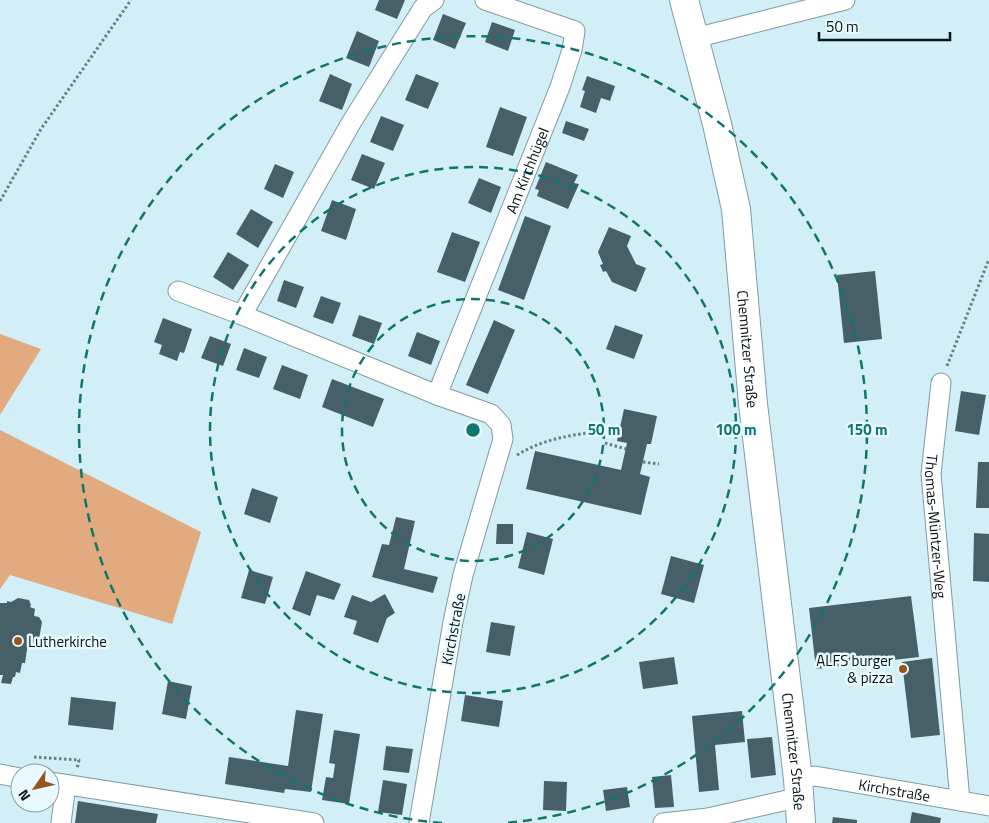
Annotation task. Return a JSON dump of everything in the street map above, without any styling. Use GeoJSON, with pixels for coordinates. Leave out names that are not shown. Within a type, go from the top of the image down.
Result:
{"type":"FeatureCollection","features":[{"type":"Feature","properties":{"kind":"main road","name":"Chemnitzer Straße"},"geometry":{"type":"LineString","coordinates":[[684,0],[736,209],[753,404],[800,800]]}},
{"type":"Feature","properties":{"kind":"street"},"geometry":{"type":"LineString","coordinates":[[242,315],[351,123],[423,8],[434,0]]}},
{"type":"Feature","properties":{"kind":"street","name":"Am Kirchhügel"},"geometry":{"type":"LineString","coordinates":[[437,395],[560,87],[572,50],[575,31],[485,0]]}},
{"type":"Feature","properties":{"kind":"street"},"geometry":{"type":"LineString","coordinates":[[695,38],[845,0]]}},
{"type":"Feature","properties":{"kind":"street"},"geometry":{"type":"LineString","coordinates":[[178,291],[242,315],[437,395],[491,414],[501,425],[501,446]]}},
{"type":"Feature","properties":{"kind":"street","name":"Thomas-Müntzer-Weg"},"geometry":{"type":"LineString","coordinates":[[941,383],[931,474],[960,801]]}},
{"type":"Feature","properties":{"kind":"street","name":"Kirchstraße"},"geometry":{"type":"LineString","coordinates":[[419,823],[453,622],[463,575],[501,446]]}},
{"type":"Feature","properties":{"kind":"street","name":"Kirchstraße"},"geometry":{"type":"LineString","coordinates":[[663,823],[708,818],[800,800],[815,776],[989,806]]}},
{"type":"Feature","properties":{"kind":"street"},"geometry":{"type":"LineString","coordinates":[[60,784],[314,823]]}},
{"type":"Feature","properties":{"kind":"street"},"geometry":{"type":"LineString","coordinates":[[60,810],[61,823]]}},
{"type":"Feature","properties":{"kind":"path"},"geometry":{"type":"LineString","coordinates":[[0,201],[41,129],[131,0]]}},
{"type":"Feature","properties":{"kind":"path"},"geometry":{"type":"LineString","coordinates":[[941,383],[989,259]]}},
{"type":"Feature","properties":{"kind":"path"},"geometry":{"type":"LineString","coordinates":[[501,446],[516,456],[531,446],[550,439],[609,430]]}},
{"type":"Feature","properties":{"kind":"path"},"geometry":{"type":"LineString","coordinates":[[606,444],[626,449]]}},
{"type":"Feature","properties":{"kind":"path"},"geometry":{"type":"LineString","coordinates":[[643,462],[659,464]]}},
{"type":"Feature","properties":{"kind":"path"},"geometry":{"type":"LineString","coordinates":[[34,757],[79,760]]}},
{"type":"Feature","properties":{"kind":"shaded area"},"geometry":{"type":"Polygon","coordinates":[[[0,334],[41,349],[0,415],[0,334]]]}},
{"type":"Feature","properties":{"kind":"shaded area"},"geometry":{"type":"Polygon","coordinates":[[[0,430],[201,532],[172,624],[10,575],[0,589],[0,430]]]}},
{"type":"Feature","properties":{"kind":"building"},"geometry":{"type":"Polygon","coordinates":[[[379,0],[405,0],[397,19],[375,10],[379,0]]]}},
{"type":"Feature","properties":{"kind":"building"},"geometry":{"type":"Polygon","coordinates":[[[443,14],[466,23],[455,49],[433,40],[443,14]]]}},
{"type":"Feature","properties":{"kind":"building"},"geometry":{"type":"Polygon","coordinates":[[[492,22],[515,30],[508,51],[485,42],[492,22]]]}},
{"type":"Feature","properties":{"kind":"building"},"geometry":{"type":"Polygon","coordinates":[[[357,31],[379,41],[369,67],[346,58],[357,31]]]}},
{"type":"Feature","properties":{"kind":"building"},"geometry":{"type":"Polygon","coordinates":[[[330,74],[352,84],[342,110],[319,101],[330,74]]]}},
{"type":"Feature","properties":{"kind":"building"},"geometry":{"type":"Polygon","coordinates":[[[416,74],[439,83],[428,109],[405,100],[416,74]]]}},
{"type":"Feature","properties":{"kind":"building"},"geometry":{"type":"Polygon","coordinates":[[[587,76],[615,86],[610,101],[601,98],[596,113],[580,107],[585,91],[582,90],[587,76]]]}},
{"type":"Feature","properties":{"kind":"building"},"geometry":{"type":"Polygon","coordinates":[[[500,107],[527,117],[513,156],[486,147],[500,107]]]}},
{"type":"Feature","properties":{"kind":"building"},"geometry":{"type":"Polygon","coordinates":[[[381,116],[404,125],[393,151],[370,142],[381,116]]]}},
{"type":"Feature","properties":{"kind":"building"},"geometry":{"type":"Polygon","coordinates":[[[566,121],[589,129],[584,141],[562,133],[566,121]]]}},
{"type":"Feature","properties":{"kind":"building"},"geometry":{"type":"Polygon","coordinates":[[[362,154],[385,163],[374,189],[351,180],[362,154]]]}},
{"type":"Feature","properties":{"kind":"building"},"geometry":{"type":"Polygon","coordinates":[[[546,162],[578,175],[574,183],[579,184],[568,209],[537,196],[539,190],[535,189],[546,162]]]}},
{"type":"Feature","properties":{"kind":"building"},"geometry":{"type":"Polygon","coordinates":[[[275,164],[294,172],[283,198],[264,189],[275,164]]]}},
{"type":"Feature","properties":{"kind":"building"},"geometry":{"type":"Polygon","coordinates":[[[479,178],[501,187],[491,213],[468,203],[479,178]]]}},
{"type":"Feature","properties":{"kind":"building"},"geometry":{"type":"Polygon","coordinates":[[[332,200],[356,209],[346,240],[321,231],[332,200]]]}},
{"type":"Feature","properties":{"kind":"building"},"geometry":{"type":"Polygon","coordinates":[[[251,209],[273,222],[258,248],[236,234],[251,209]]]}},
{"type":"Feature","properties":{"kind":"building"},"geometry":{"type":"Polygon","coordinates":[[[525,216],[551,226],[524,300],[498,290],[525,216]]]}},
{"type":"Feature","properties":{"kind":"building"},"geometry":{"type":"Polygon","coordinates":[[[609,227],[631,236],[627,246],[636,264],[646,268],[636,292],[612,282],[606,271],[603,272],[600,265],[603,264],[598,252],[609,227]]]}},
{"type":"Feature","properties":{"kind":"building"},"geometry":{"type":"Polygon","coordinates":[[[452,232],[480,242],[465,282],[437,272],[452,232]]]}},
{"type":"Feature","properties":{"kind":"building"},"geometry":{"type":"Polygon","coordinates":[[[228,252],[249,265],[233,290],[213,277],[228,252]]]}},
{"type":"Feature","properties":{"kind":"building"},"geometry":{"type":"Polygon","coordinates":[[[875,271],[882,339],[844,343],[837,275],[875,271]]]}},
{"type":"Feature","properties":{"kind":"building"},"geometry":{"type":"Polygon","coordinates":[[[284,280],[304,287],[296,308],[277,301],[284,280]]]}},
{"type":"Feature","properties":{"kind":"building"},"geometry":{"type":"Polygon","coordinates":[[[321,296],[341,303],[333,324],[313,317],[321,296]]]}},
{"type":"Feature","properties":{"kind":"building"},"geometry":{"type":"Polygon","coordinates":[[[359,315],[382,323],[374,344],[352,336],[359,315]]]}},
{"type":"Feature","properties":{"kind":"building"},"geometry":{"type":"Polygon","coordinates":[[[163,318],[192,329],[184,353],[180,352],[177,361],[159,354],[162,345],[154,342],[163,318]]]}},
{"type":"Feature","properties":{"kind":"building"},"geometry":{"type":"Polygon","coordinates":[[[494,320],[515,330],[488,394],[466,385],[494,320]]]}},
{"type":"Feature","properties":{"kind":"building"},"geometry":{"type":"Polygon","coordinates":[[[615,325],[643,335],[634,359],[606,349],[615,325]]]}},
{"type":"Feature","properties":{"kind":"building"},"geometry":{"type":"Polygon","coordinates":[[[417,332],[440,341],[431,365],[408,356],[417,332]]]}},
{"type":"Feature","properties":{"kind":"building"},"geometry":{"type":"Polygon","coordinates":[[[210,336],[231,344],[223,366],[201,358],[210,336]]]}},
{"type":"Feature","properties":{"kind":"building"},"geometry":{"type":"Polygon","coordinates":[[[244,348],[267,357],[259,378],[236,370],[244,348]]]}},
{"type":"Feature","properties":{"kind":"building"},"geometry":{"type":"Polygon","coordinates":[[[282,365],[308,375],[300,399],[273,389],[282,365]]]}},
{"type":"Feature","properties":{"kind":"building"},"geometry":{"type":"Polygon","coordinates":[[[332,379],[384,399],[373,427],[322,407],[332,379]]]}},
{"type":"Feature","properties":{"kind":"building"},"geometry":{"type":"Polygon","coordinates":[[[961,391],[986,395],[979,435],[955,431],[961,391]]]}},
{"type":"Feature","properties":{"kind":"building"},"geometry":{"type":"Polygon","coordinates":[[[624,409],[657,416],[651,444],[647,444],[640,474],[650,477],[641,515],[526,489],[535,451],[621,470],[627,443],[617,441],[624,409]]]}},
{"type":"Feature","properties":{"kind":"building"},"geometry":{"type":"Polygon","coordinates":[[[978,462],[989,462],[989,508],[976,508],[978,462]]]}},
{"type":"Feature","properties":{"kind":"building"},"geometry":{"type":"Polygon","coordinates":[[[252,488],[278,497],[270,523],[244,514],[252,488]]]}},
{"type":"Feature","properties":{"kind":"building"},"geometry":{"type":"Polygon","coordinates":[[[396,517],[415,521],[404,569],[438,577],[433,593],[372,577],[382,544],[389,545],[396,517]]]}},
{"type":"Feature","properties":{"kind":"building"},"geometry":{"type":"Polygon","coordinates":[[[497,524],[513,524],[513,544],[496,544],[497,524]]]}},
{"type":"Feature","properties":{"kind":"building"},"geometry":{"type":"Polygon","coordinates":[[[527,532],[553,539],[544,575],[518,568],[527,532]]]}},
{"type":"Feature","properties":{"kind":"building"},"geometry":{"type":"Polygon","coordinates":[[[974,533],[989,534],[989,582],[973,581],[974,533]]]}},
{"type":"Feature","properties":{"kind":"building"},"geometry":{"type":"Polygon","coordinates":[[[671,556],[704,565],[694,603],[661,594],[671,556]]]}},
{"type":"Feature","properties":{"kind":"building"},"geometry":{"type":"Polygon","coordinates":[[[249,570],[273,577],[265,604],[241,598],[249,570]]]}},
{"type":"Feature","properties":{"kind":"building"},"geometry":{"type":"Polygon","coordinates":[[[306,571],[341,584],[334,600],[317,595],[310,616],[292,609],[306,571]]]}},
{"type":"Feature","properties":{"kind":"building"},"geometry":{"type":"Polygon","coordinates":[[[385,594],[395,613],[387,618],[378,643],[353,634],[357,621],[344,617],[352,595],[371,602],[385,594]]]}},
{"type":"Feature","properties":{"kind":"building"},"geometry":{"type":"Polygon","coordinates":[[[911,596],[919,657],[816,669],[809,608],[911,596]]]}},
{"type":"Feature","properties":{"kind":"building","name":"Lutherkirche"},"geometry":{"type":"Polygon","coordinates":[[[18,598],[29,600],[30,607],[35,609],[34,616],[39,617],[42,622],[39,639],[32,644],[28,643],[25,663],[22,663],[20,673],[16,672],[11,684],[1,683],[3,675],[0,675],[0,603],[11,602],[18,598]]]}},
{"type":"Feature","properties":{"kind":"building"},"geometry":{"type":"Polygon","coordinates":[[[491,622],[515,626],[510,656],[486,652],[491,622]]]}},
{"type":"Feature","properties":{"kind":"building"},"geometry":{"type":"Polygon","coordinates":[[[674,657],[678,684],[643,689],[639,662],[674,657]]]}},
{"type":"Feature","properties":{"kind":"building"},"geometry":{"type":"Polygon","coordinates":[[[932,658],[940,735],[911,738],[902,662],[932,658]]]}},
{"type":"Feature","properties":{"kind":"building"},"geometry":{"type":"Polygon","coordinates":[[[168,681],[192,686],[186,719],[162,714],[168,681]]]}},
{"type":"Feature","properties":{"kind":"building"},"geometry":{"type":"Polygon","coordinates":[[[465,695],[503,701],[499,727],[461,721],[465,695]]]}},
{"type":"Feature","properties":{"kind":"building"},"geometry":{"type":"Polygon","coordinates":[[[71,697],[116,702],[113,730],[68,725],[71,697]]]}},
{"type":"Feature","properties":{"kind":"building"},"geometry":{"type":"Polygon","coordinates":[[[296,710],[323,714],[311,792],[285,789],[284,793],[225,784],[229,757],[288,766],[296,710]]]}},
{"type":"Feature","properties":{"kind":"building"},"geometry":{"type":"Polygon","coordinates":[[[742,711],[745,742],[715,745],[719,790],[699,792],[692,716],[742,711]]]}},
{"type":"Feature","properties":{"kind":"building"},"geometry":{"type":"Polygon","coordinates":[[[334,730],[360,734],[349,804],[322,800],[326,777],[333,778],[335,764],[329,763],[334,730]]]}},
{"type":"Feature","properties":{"kind":"building"},"geometry":{"type":"Polygon","coordinates":[[[772,737],[776,775],[751,778],[747,739],[772,737]]]}},
{"type":"Feature","properties":{"kind":"building"},"geometry":{"type":"Polygon","coordinates":[[[386,746],[413,749],[409,773],[383,770],[386,746]]]}},
{"type":"Feature","properties":{"kind":"building"},"geometry":{"type":"Polygon","coordinates":[[[671,775],[674,807],[655,808],[652,777],[671,775]]]}},
{"type":"Feature","properties":{"kind":"building"},"geometry":{"type":"Polygon","coordinates":[[[383,780],[407,784],[402,815],[378,812],[383,780]]]}},
{"type":"Feature","properties":{"kind":"building"},"geometry":{"type":"Polygon","coordinates":[[[544,781],[567,782],[566,811],[543,810],[544,781]]]}},
{"type":"Feature","properties":{"kind":"building"},"geometry":{"type":"Polygon","coordinates":[[[627,787],[630,807],[606,811],[603,790],[627,787]]]}},
{"type":"Feature","properties":{"kind":"building"},"geometry":{"type":"Polygon","coordinates":[[[78,801],[158,814],[156,823],[75,823],[78,801]]]}},
{"type":"Feature","properties":{"kind":"building"},"geometry":{"type":"Polygon","coordinates":[[[912,812],[941,818],[940,823],[910,823],[912,812]]]}},
{"type":"Feature","properties":{"kind":"building"},"geometry":{"type":"Polygon","coordinates":[[[833,817],[857,820],[857,823],[832,823],[833,817]]]}},
{"type":"Feature","properties":{"kind":"place","name":"Lutherkirche"},"geometry":{"type":"Point","coordinates":[18,641]}},
{"type":"Feature","properties":{"kind":"place","name":"ALFS burger & pizza"},"geometry":{"type":"Point","coordinates":[903,669]}}]}
